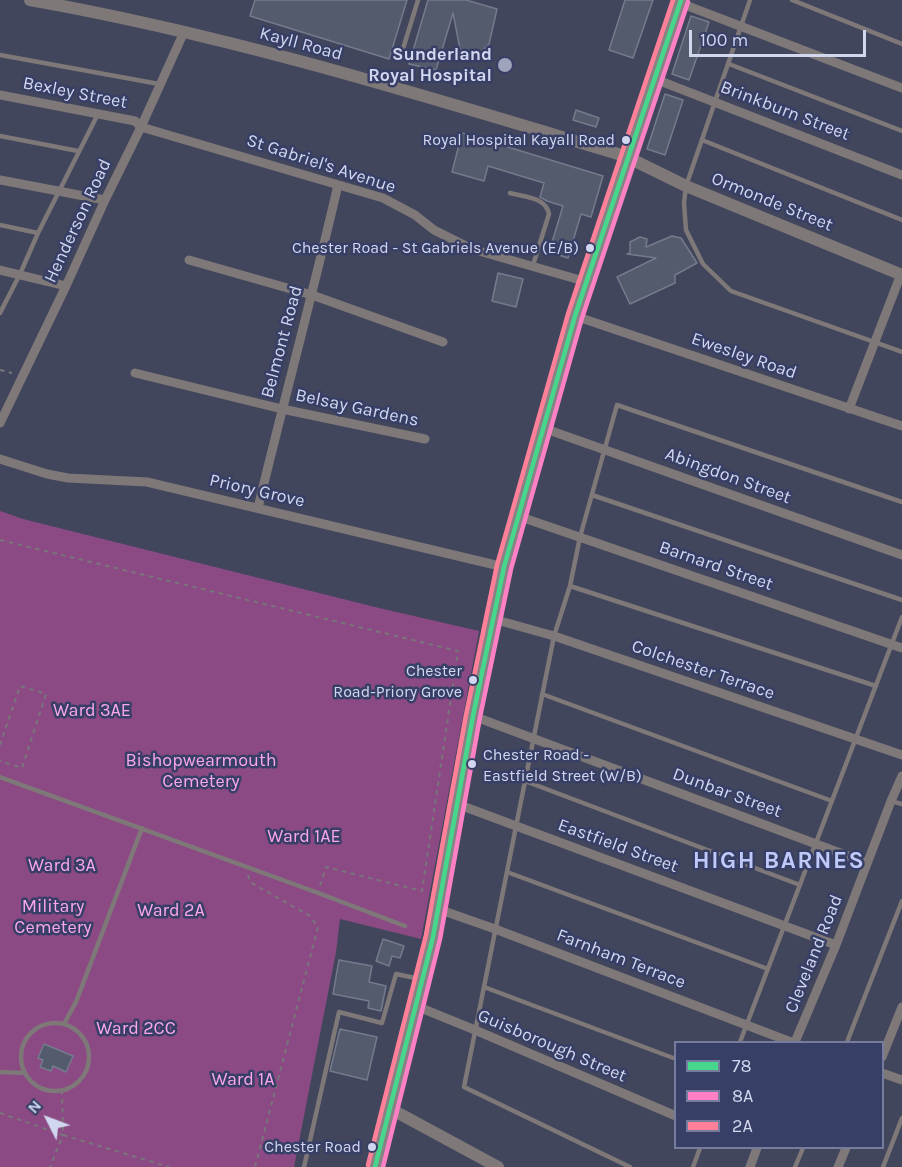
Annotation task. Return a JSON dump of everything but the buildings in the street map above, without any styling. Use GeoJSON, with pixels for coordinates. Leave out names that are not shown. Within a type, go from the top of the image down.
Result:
{"type":"FeatureCollection","features":[{"type":"Feature","properties":{"kind":"main road"},"geometry":{"type":"LineString","coordinates":[[375,1167],[423,979],[504,567],[575,316],[680,1]]}},
{"type":"Feature","properties":{"kind":"street","name":"Kayll Road"},"geometry":{"type":"LineString","coordinates":[[30,0],[65,3],[390,86],[629,158]]}},
{"type":"Feature","properties":{"kind":"street"},"geometry":{"type":"LineString","coordinates":[[680,1],[902,88]]}},
{"type":"Feature","properties":{"kind":"street","name":"Henderson Road"},"geometry":{"type":"LineString","coordinates":[[0,423],[184,32]]}},
{"type":"Feature","properties":{"kind":"street","name":"Brinkburn Street"},"geometry":{"type":"LineString","coordinates":[[655,79],[902,175]]}},
{"type":"Feature","properties":{"kind":"street","name":"Bexley Street"},"geometry":{"type":"LineString","coordinates":[[0,95],[135,121],[141,127]]}},
{"type":"Feature","properties":{"kind":"street","name":"St Gabriel's Avenue"},"geometry":{"type":"LineString","coordinates":[[141,127],[383,198],[415,215],[434,230],[472,249],[586,282]]}},
{"type":"Feature","properties":{"kind":"street","name":"Ormonde Street"},"geometry":{"type":"LineString","coordinates":[[629,158],[686,186],[902,274]]}},
{"type":"Feature","properties":{"kind":"street"},"geometry":{"type":"LineString","coordinates":[[0,180],[105,200]]}},
{"type":"Feature","properties":{"kind":"street","name":"Belmont Road"},"geometry":{"type":"LineString","coordinates":[[258,508],[338,184]]}},
{"type":"Feature","properties":{"kind":"street"},"geometry":{"type":"LineString","coordinates":[[189,260],[312,296],[443,342]]}},
{"type":"Feature","properties":{"kind":"street"},"geometry":{"type":"LineString","coordinates":[[0,270],[66,286]]}},
{"type":"Feature","properties":{"kind":"street"},"geometry":{"type":"LineString","coordinates":[[849,409],[902,274]]}},
{"type":"Feature","properties":{"kind":"street","name":"Ewesley Road"},"geometry":{"type":"LineString","coordinates":[[575,316],[902,426]]}},
{"type":"Feature","properties":{"kind":"street","name":"Belsay Gardens"},"geometry":{"type":"LineString","coordinates":[[135,373],[282,409],[425,439]]}},
{"type":"Feature","properties":{"kind":"street","name":"Abingdon Street"},"geometry":{"type":"LineString","coordinates":[[543,428],[902,555]]}},
{"type":"Feature","properties":{"kind":"street","name":"Priory Grove"},"geometry":{"type":"LineString","coordinates":[[0,459],[47,474],[147,482],[504,567]]}},
{"type":"Feature","properties":{"kind":"street","name":"Barnard Street"},"geometry":{"type":"LineString","coordinates":[[518,516],[902,648]]}},
{"type":"Feature","properties":{"kind":"street","name":"Colchester Terrace"},"geometry":{"type":"LineString","coordinates":[[493,619],[554,636],[902,755]]}},
{"type":"Feature","properties":{"kind":"street","name":"Dunbar Street"},"geometry":{"type":"LineString","coordinates":[[473,716],[867,862]]}},
{"type":"Feature","properties":{"kind":"street","name":"Cleveland Road"},"geometry":{"type":"LineString","coordinates":[[793,1041],[836,945],[902,776]]}},
{"type":"Feature","properties":{"kind":"street","name":"Eastfield Street"},"geometry":{"type":"LineString","coordinates":[[457,804],[836,945]]}},
{"type":"Feature","properties":{"kind":"street","name":"Farnham Terrace"},"geometry":{"type":"LineString","coordinates":[[438,909],[790,1041]]}},
{"type":"Feature","properties":{"kind":"street","name":"Guisborough Street"},"geometry":{"type":"LineString","coordinates":[[416,1006],[674,1116]]}},
{"type":"Feature","properties":{"kind":"street"},"geometry":{"type":"LineString","coordinates":[[884,1052],[902,1007]]}},
{"type":"Feature","properties":{"kind":"street"},"geometry":{"type":"LineString","coordinates":[[884,1074],[902,1080]]}},
{"type":"Feature","properties":{"kind":"street"},"geometry":{"type":"LineString","coordinates":[[389,1108],[498,1167]]}},
{"type":"Feature","properties":{"kind":"street"},"geometry":{"type":"LineString","coordinates":[[750,1167],[753,1149]]}},
{"type":"Feature","properties":{"kind":"street"},"geometry":{"type":"LineString","coordinates":[[838,1167],[846,1149]]}},
{"type":"Feature","properties":{"kind":"lane"},"geometry":{"type":"LineString","coordinates":[[402,51],[418,0]]}},
{"type":"Feature","properties":{"kind":"lane"},"geometry":{"type":"LineString","coordinates":[[750,0],[686,186],[684,203],[686,230],[703,264],[731,291],[902,352]]}},
{"type":"Feature","properties":{"kind":"lane"},"geometry":{"type":"LineString","coordinates":[[792,0],[902,44]]}},
{"type":"Feature","properties":{"kind":"lane"},"geometry":{"type":"LineString","coordinates":[[0,55],[159,84]]}},
{"type":"Feature","properties":{"kind":"lane"},"geometry":{"type":"LineString","coordinates":[[729,64],[902,131]]}},
{"type":"Feature","properties":{"kind":"lane"},"geometry":{"type":"LineString","coordinates":[[0,313],[98,113]]}},
{"type":"Feature","properties":{"kind":"lane"},"geometry":{"type":"LineString","coordinates":[[0,136],[78,151]]}},
{"type":"Feature","properties":{"kind":"lane"},"geometry":{"type":"LineString","coordinates":[[702,140],[902,220]]}},
{"type":"Feature","properties":{"kind":"lane"},"geometry":{"type":"LineString","coordinates":[[510,193],[541,201],[549,210],[533,267]]}},
{"type":"Feature","properties":{"kind":"lane"},"geometry":{"type":"LineString","coordinates":[[0,225],[38,232]]}},
{"type":"Feature","properties":{"kind":"lane"},"geometry":{"type":"LineString","coordinates":[[630,1167],[464,1087],[554,636],[570,586],[580,537],[617,405],[902,502]]}},
{"type":"Feature","properties":{"kind":"lane"},"geometry":{"type":"LineString","coordinates":[[592,495],[902,600]]}},
{"type":"Feature","properties":{"kind":"lane"},"geometry":{"type":"LineString","coordinates":[[570,586],[876,686]]}},
{"type":"Feature","properties":{"kind":"lane"},"geometry":{"type":"LineString","coordinates":[[740,1041],[902,617]]}},
{"type":"Feature","properties":{"kind":"lane"},"geometry":{"type":"LineString","coordinates":[[542,694],[832,801]]}},
{"type":"Feature","properties":{"kind":"lane"},"geometry":{"type":"LineString","coordinates":[[0,777],[318,892],[405,926]]}},
{"type":"Feature","properties":{"kind":"lane"},"geometry":{"type":"LineString","coordinates":[[525,781],[800,885]]}},
{"type":"Feature","properties":{"kind":"lane"},"geometry":{"type":"LineString","coordinates":[[891,801],[902,804]]}},
{"type":"Feature","properties":{"kind":"lane"},"geometry":{"type":"LineString","coordinates":[[64,1024],[76,1002],[142,828]]}},
{"type":"Feature","properties":{"kind":"lane"},"geometry":{"type":"LineString","coordinates":[[507,872],[768,969]]}},
{"type":"Feature","properties":{"kind":"lane"},"geometry":{"type":"LineString","coordinates":[[847,1041],[902,901]]}},
{"type":"Feature","properties":{"kind":"lane"},"geometry":{"type":"LineString","coordinates":[[304,1167],[339,1012],[382,1023],[396,974],[423,979]]}},
{"type":"Feature","properties":{"kind":"lane"},"geometry":{"type":"LineString","coordinates":[[484,987],[674,1059]]}},
{"type":"Feature","properties":{"kind":"lane"},"geometry":{"type":"LineString","coordinates":[[64,1024],[82,1036],[89,1057],[87,1068],[72,1086],[62,1090],[39,1087],[25,1073],[21,1060],[22,1049],[26,1039],[33,1031],[43,1025],[64,1024]]}},
{"type":"Feature","properties":{"kind":"lane"},"geometry":{"type":"LineString","coordinates":[[0,1072],[25,1073]]}},
{"type":"Feature","properties":{"kind":"lane"},"geometry":{"type":"LineString","coordinates":[[883,1167],[902,1118]]}},
{"type":"Feature","properties":{"kind":"lane"},"geometry":{"type":"LineString","coordinates":[[693,1167],[700,1149]]}},
{"type":"Feature","properties":{"kind":"lane"},"geometry":{"type":"LineString","coordinates":[[795,1167],[804,1149]]}},
{"type":"Feature","properties":{"kind":"path"},"geometry":{"type":"LineString","coordinates":[[0,540],[458,651],[422,891],[326,867],[318,892]]}},
{"type":"Feature","properties":{"kind":"path"},"geometry":{"type":"LineString","coordinates":[[0,745],[20,686],[46,694],[22,768],[0,761]]}},
{"type":"Feature","properties":{"kind":"path"},"geometry":{"type":"LineString","coordinates":[[247,867],[249,882],[310,916],[318,927],[255,1167]]}},
{"type":"Feature","properties":{"kind":"path"},"geometry":{"type":"LineString","coordinates":[[50,1167],[63,1135],[62,1090]]}},
{"type":"Feature","properties":{"kind":"path"},"geometry":{"type":"LineString","coordinates":[[0,1113],[169,1167]]}},
{"type":"Feature","properties":{"kind":"path"},"geometry":{"type":"LineString","coordinates":[[148,1167],[150,1162]]}},
{"type":"Feature","properties":{"kind":"green space","name":"Bishopwearmouth Cemetery"},"geometry":{"type":"Polygon","coordinates":[[[0,511],[23,519],[479,631],[421,939],[340,919],[336,952],[294,1167],[0,1167],[0,511]]]}},
{"type":"Feature","properties":{"kind":"transit line","name":"2A"},"geometry":{"type":"LineString","coordinates":[[368,1165],[426,935],[466,715],[497,565],[568,314],[673,0]]}},
{"type":"Feature","properties":{"kind":"transit line","name":"78"},"geometry":{"type":"LineString","coordinates":[[375,1167],[433,937],[473,716],[504,567],[575,316],[681,0]]}},
{"type":"Feature","properties":{"kind":"transit line","name":"8A"},"geometry":{"type":"LineString","coordinates":[[383,1167],[440,939],[480,717],[511,569],[582,318],[688,2]]}},
{"type":"Feature","properties":{"kind":"place","name":"Sunderland Royal Hospital"},"geometry":{"type":"Point","coordinates":[505,65]}},
{"type":"Feature","properties":{"kind":"place","name":"Royal Hospital Kayall Road"},"geometry":{"type":"Point","coordinates":[626,140]}},
{"type":"Feature","properties":{"kind":"place","name":"Chester Road - St Gabriels Avenue (E/B)"},"geometry":{"type":"Point","coordinates":[590,248]}},
{"type":"Feature","properties":{"kind":"place","name":"Chester Road-Priory Grove"},"geometry":{"type":"Point","coordinates":[473,680]}},
{"type":"Feature","properties":{"kind":"place","name":"Chester Road - Eastfield Street (W/B)"},"geometry":{"type":"Point","coordinates":[472,764]}},
{"type":"Feature","properties":{"kind":"place","name":"Chester Road"},"geometry":{"type":"Point","coordinates":[372,1147]}},
{"type":"Feature","properties":{"kind":"district","name":"HIGH BARNES"},"geometry":{"type":"Point","coordinates":[779,861]}},
{"type":"Feature","properties":{"kind":"park label","name":"Ward 3AE"},"geometry":{"type":"Point","coordinates":[92,711]}},
{"type":"Feature","properties":{"kind":"park label","name":"Ward 1AE"},"geometry":{"type":"Point","coordinates":[304,837]}},
{"type":"Feature","properties":{"kind":"park label","name":"Ward 3A"},"geometry":{"type":"Point","coordinates":[62,866]}},
{"type":"Feature","properties":{"kind":"park label","name":"Ward 2A"},"geometry":{"type":"Point","coordinates":[171,911]}},
{"type":"Feature","properties":{"kind":"park label","name":"Military Cemetery"},"geometry":{"type":"Point","coordinates":[53,917]}},
{"type":"Feature","properties":{"kind":"park label","name":"Ward 2CC"},"geometry":{"type":"Point","coordinates":[136,1029]}},
{"type":"Feature","properties":{"kind":"park label","name":"Ward 1A"},"geometry":{"type":"Point","coordinates":[243,1080]}}]}
